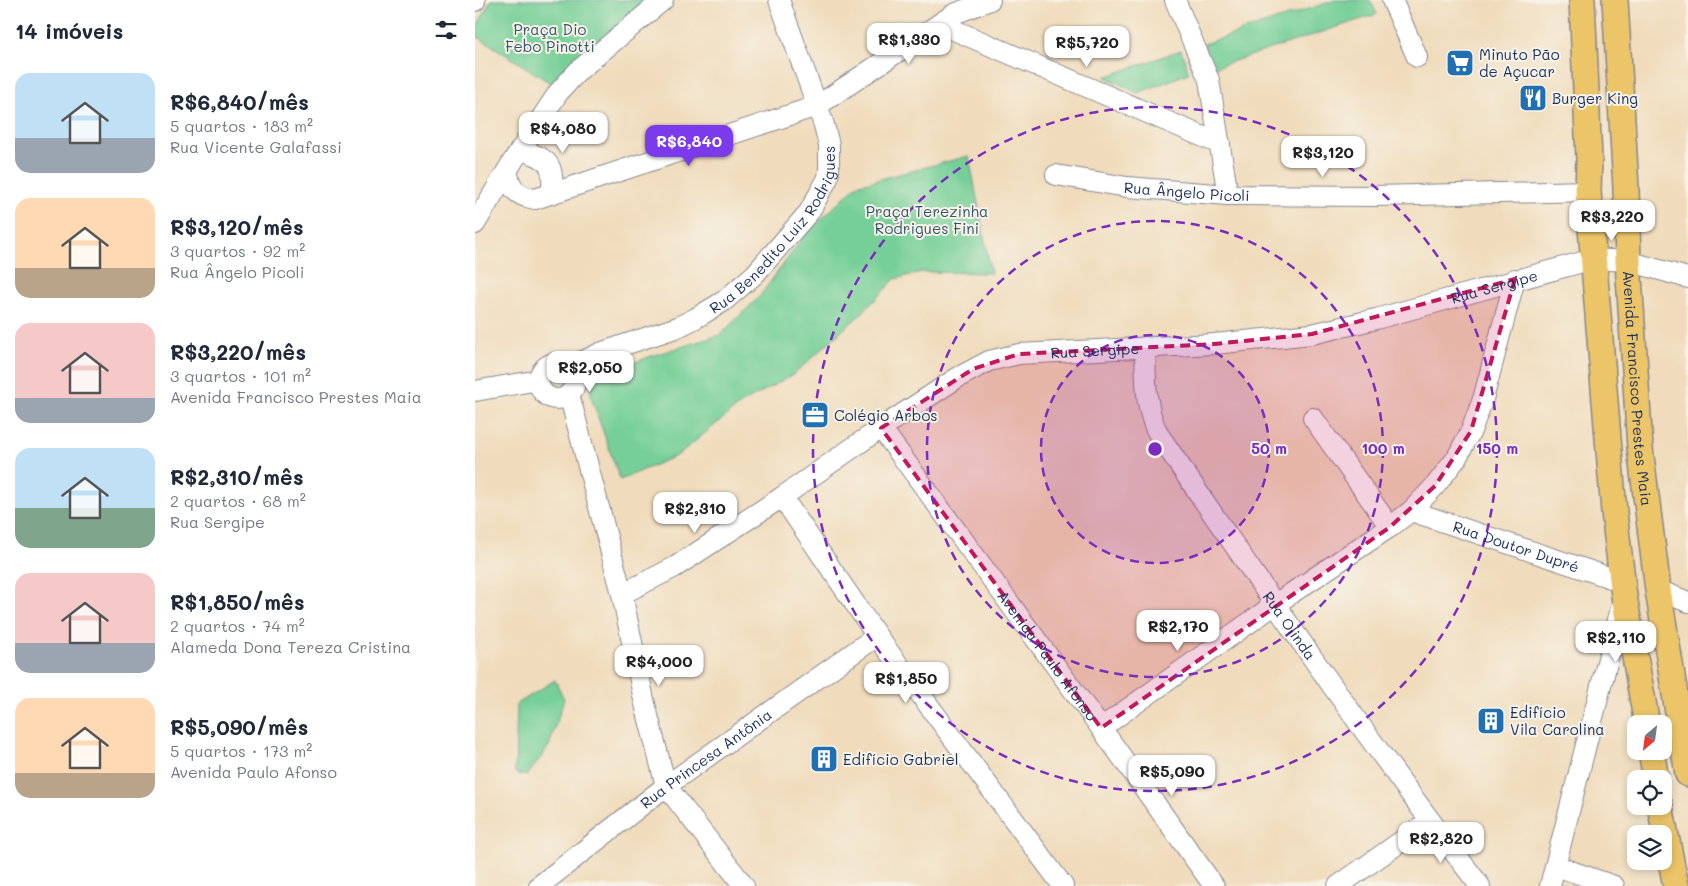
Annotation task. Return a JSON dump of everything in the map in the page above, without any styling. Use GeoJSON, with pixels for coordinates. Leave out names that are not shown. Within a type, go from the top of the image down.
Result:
{"type":"FeatureCollection","features":[{"type":"Feature","properties":{"kind":"main road"},"geometry":{"type":"LineString","coordinates":[[1582,0],[1593,258],[1614,512],[1623,589],[1645,715]]}},
{"type":"Feature","properties":{"kind":"main road","name":"Avenida Francisco Prestes Maia"},"geometry":{"type":"LineString","coordinates":[[1615,0],[1626,188],[1628,261],[1640,448],[1658,590],[1688,774]]}},
{"type":"Feature","properties":{"kind":"main road"},"geometry":{"type":"LineString","coordinates":[[1662,815],[1676,886]]}},
{"type":"Feature","properties":{"kind":"street"},"geometry":{"type":"LineString","coordinates":[[475,224],[480,208],[507,171],[558,93],[578,71],[663,0]]}},
{"type":"Feature","properties":{"kind":"street","name":"Rua Benedito Luiz Rodrigues"},"geometry":{"type":"LineString","coordinates":[[569,368],[600,353],[678,327],[724,302],[755,274],[809,212],[827,180],[829,172],[829,145],[824,125],[779,0]]}},
{"type":"Feature","properties":{"kind":"street"},"geometry":{"type":"LineString","coordinates":[[480,208],[543,196],[817,106],[954,14],[990,0]]}},
{"type":"Feature","properties":{"kind":"street"},"geometry":{"type":"LineString","coordinates":[[1175,0],[1209,80],[1228,195]]}},
{"type":"Feature","properties":{"kind":"street"},"geometry":{"type":"LineString","coordinates":[[1392,0],[1417,57]]}},
{"type":"Feature","properties":{"kind":"street"},"geometry":{"type":"LineString","coordinates":[[940,24],[1220,144]]}},
{"type":"Feature","properties":{"kind":"street"},"geometry":{"type":"LineString","coordinates":[[520,150],[537,156],[549,164],[553,173],[543,196]]}},
{"type":"Feature","properties":{"kind":"street"},"geometry":{"type":"LineString","coordinates":[[507,171],[513,188],[526,197],[543,196]]}},
{"type":"Feature","properties":{"kind":"street","name":"Rua Ângelo Picoli"},"geometry":{"type":"LineString","coordinates":[[1056,175],[1127,187],[1228,195],[1374,196],[1589,191]]}},
{"type":"Feature","properties":{"kind":"street","name":"Rua Sergipe"},"geometry":{"type":"LineString","coordinates":[[622,594],[675,567],[783,497],[881,428],[957,378],[989,361],[1019,354],[1214,344],[1312,334],[1376,319],[1593,258],[1628,261],[1688,278]]}},
{"type":"Feature","properties":{"kind":"street"},"geometry":{"type":"LineString","coordinates":[[1101,728],[1275,605],[1390,527],[1411,511],[1435,486],[1456,459],[1471,431],[1483,399],[1515,280]]}},
{"type":"Feature","properties":{"kind":"street","name":"Rua Olinda"},"geometry":{"type":"LineString","coordinates":[[1145,347],[1147,399],[1153,425],[1275,605],[1430,821],[1480,886]]}},
{"type":"Feature","properties":{"kind":"street"},"geometry":{"type":"LineString","coordinates":[[553,363],[564,364],[569,368],[573,372],[575,384],[569,394],[558,399],[552,398],[543,391],[539,380],[543,369],[553,363]]}},
{"type":"Feature","properties":{"kind":"street"},"geometry":{"type":"LineString","coordinates":[[475,391],[539,380]]}},
{"type":"Feature","properties":{"kind":"street"},"geometry":{"type":"LineString","coordinates":[[569,394],[622,594],[644,700],[666,786],[744,886]]}},
{"type":"Feature","properties":{"kind":"street"},"geometry":{"type":"LineString","coordinates":[[1313,418],[1390,527]]}},
{"type":"Feature","properties":{"kind":"street","name":"Avenida Paulo Afonso"},"geometry":{"type":"LineString","coordinates":[[881,428],[1101,728],[1214,886]]}},
{"type":"Feature","properties":{"kind":"street"},"geometry":{"type":"LineString","coordinates":[[783,497],[877,636],[1063,886]]}},
{"type":"Feature","properties":{"kind":"street","name":"Rua Doutor Dupré"},"geometry":{"type":"LineString","coordinates":[[1411,511],[1623,589]]}},
{"type":"Feature","properties":{"kind":"street"},"geometry":{"type":"LineString","coordinates":[[1550,886],[1623,589]]}},
{"type":"Feature","properties":{"kind":"street"},"geometry":{"type":"LineString","coordinates":[[1658,590],[1688,602]]}},
{"type":"Feature","properties":{"kind":"street","name":"Rua Princesa Antônia"},"geometry":{"type":"LineString","coordinates":[[539,886],[666,786],[877,636]]}},
{"type":"Feature","properties":{"kind":"street"},"geometry":{"type":"LineString","coordinates":[[1338,886],[1430,821]]}},
{"type":"Feature","properties":{"kind":"street"},"geometry":{"type":"LineString","coordinates":[[1556,866],[1614,886]]}},
{"type":"Feature","properties":{"kind":"highlighted area"},"geometry":{"type":"Polygon","coordinates":[[[1515,279],[1471,431],[1435,486],[1390,527],[1101,728],[881,428],[973,369],[1019,354],[1214,344],[1312,334],[1515,279]]]}},
{"type":"Feature","properties":{"kind":"green space","name":"Praça Dio Febo Pinotti"},"geometry":{"type":"Polygon","coordinates":[[[491,0],[649,0],[558,88],[475,35],[475,30],[491,0]]]}},
{"type":"Feature","properties":{"kind":"green space"},"geometry":{"type":"Polygon","coordinates":[[[1335,0],[1370,0],[1377,14],[1213,68],[1204,44],[1335,0]]]}},
{"type":"Feature","properties":{"kind":"green space"},"geometry":{"type":"Polygon","coordinates":[[[1181,50],[1189,73],[1138,93],[1105,77],[1181,50]]]}},
{"type":"Feature","properties":{"kind":"green space","name":"Praça Terezinha Rodrigues Fini"},"geometry":{"type":"Polygon","coordinates":[[[969,156],[991,273],[921,272],[895,279],[863,312],[794,374],[742,403],[678,455],[620,480],[591,397],[590,380],[651,356],[720,335],[760,296],[804,236],[857,185],[969,156]]]}},
{"type":"Feature","properties":{"kind":"green space"},"geometry":{"type":"Polygon","coordinates":[[[555,680],[564,699],[549,746],[527,776],[515,773],[517,704],[555,680]]]}},
{"type":"Feature","properties":{"kind":"place","name":"Minuto Pão de Açucar"},"geometry":{"type":"Point","coordinates":[1460,63]}},
{"type":"Feature","properties":{"kind":"place","name":"Burger King"},"geometry":{"type":"Point","coordinates":[1533,98]}},
{"type":"Feature","properties":{"kind":"place","name":"Colégio Arbos"},"geometry":{"type":"Point","coordinates":[815,415]}},
{"type":"Feature","properties":{"kind":"place","name":"Edifício Vila Carolina"},"geometry":{"type":"Point","coordinates":[1491,721]}},
{"type":"Feature","properties":{"kind":"place","name":"Edifício Gabriel"},"geometry":{"type":"Point","coordinates":[824,759]}}]}
